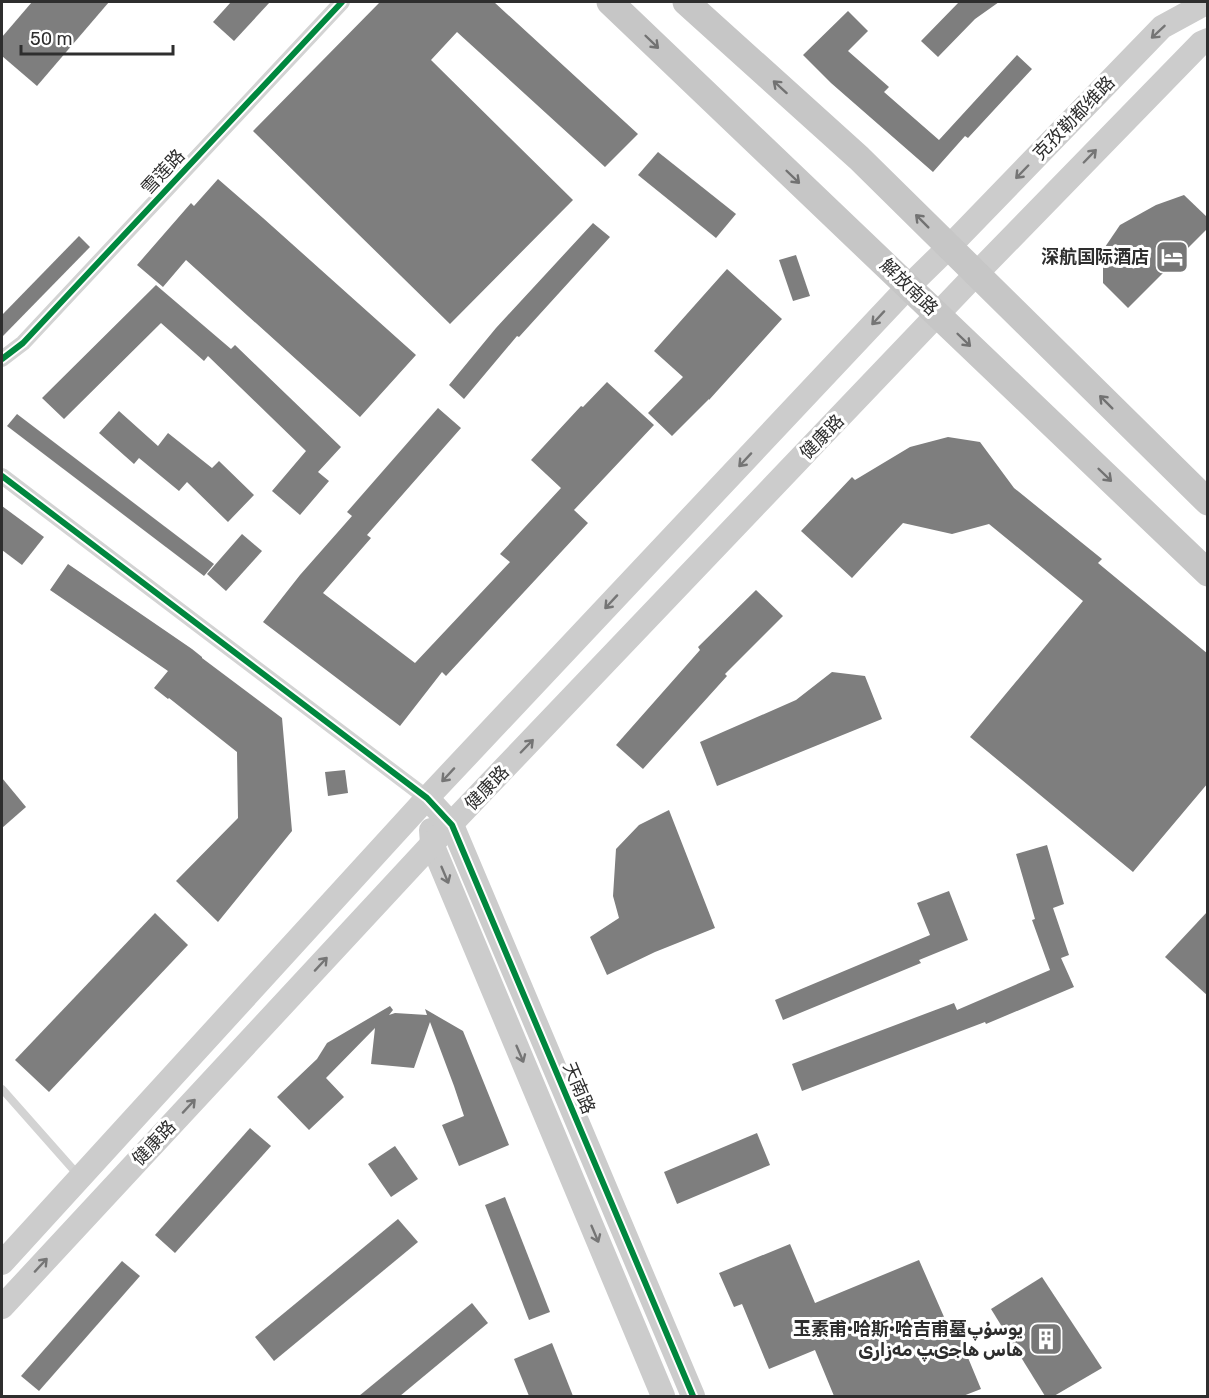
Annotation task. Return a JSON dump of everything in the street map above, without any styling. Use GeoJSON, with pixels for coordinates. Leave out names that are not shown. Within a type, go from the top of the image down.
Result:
{"type":"FeatureCollection","features":[{"type":"Feature","properties":{"kind":"main road","name":"解放南路"},"geometry":{"type":"LineString","coordinates":[[610,2],[1208,573]]}},
{"type":"Feature","properties":{"kind":"main road"},"geometry":{"type":"LineString","coordinates":[[686,2],[859,158],[1208,502]]}},
{"type":"Feature","properties":{"kind":"main road","name":"克孜勒都维路"},"geometry":{"type":"LineString","coordinates":[[949,247],[1162,27],[1208,2]]}},
{"type":"Feature","properties":{"kind":"main road"},"geometry":{"type":"LineString","coordinates":[[976,274],[1200,43],[1208,40]]}},
{"type":"Feature","properties":{"kind":"main road","name":"健康路"},"geometry":{"type":"LineString","coordinates":[[2,1263],[427,798],[908,287],[949,247]]}},
{"type":"Feature","properties":{"kind":"main road","name":"健康路"},"geometry":{"type":"LineString","coordinates":[[2,1307],[432,844],[976,274]]}},
{"type":"Feature","properties":{"kind":"main road"},"geometry":{"type":"LineString","coordinates":[[427,798],[432,844],[663,1396]]}},
{"type":"Feature","properties":{"kind":"main road","name":"天南路"},"geometry":{"type":"LineString","coordinates":[[427,798],[452,825],[693,1396]]}},
{"type":"Feature","properties":{"kind":"street","name":"雪莲路"},"geometry":{"type":"LineString","coordinates":[[2,359],[23,343],[342,2]]}},
{"type":"Feature","properties":{"kind":"street"},"geometry":{"type":"LineString","coordinates":[[2,476],[427,798]]}},
{"type":"Feature","properties":{"kind":"lane"},"geometry":{"type":"LineString","coordinates":[[2,1089],[80,1177]]}},
{"type":"Feature","properties":{"kind":"building"},"geometry":{"type":"Polygon","coordinates":[[[32,2],[109,2],[37,86],[2,56],[2,37],[32,2]]]}},
{"type":"Feature","properties":{"kind":"building"},"geometry":{"type":"Polygon","coordinates":[[[231,2],[270,2],[234,41],[213,22],[231,2]]]}},
{"type":"Feature","properties":{"kind":"building"},"geometry":{"type":"Polygon","coordinates":[[[380,2],[494,2],[638,134],[605,167],[457,32],[431,60],[573,200],[450,324],[253,131],[380,2]]]}},
{"type":"Feature","properties":{"kind":"building"},"geometry":{"type":"Polygon","coordinates":[[[959,2],[999,2],[975,19],[938,57],[921,41],[959,2]]]}},
{"type":"Feature","properties":{"kind":"building"},"geometry":{"type":"Polygon","coordinates":[[[848,11],[868,31],[848,51],[889,87],[884,92],[939,140],[1017,55],[1032,69],[968,138],[965,136],[933,172],[831,83],[803,55],[848,11]]]}},
{"type":"Feature","properties":{"kind":"building"},"geometry":{"type":"Polygon","coordinates":[[[658,152],[736,214],[716,238],[638,175],[658,152]]]}},
{"type":"Feature","properties":{"kind":"building"},"geometry":{"type":"Polygon","coordinates":[[[218,179],[416,355],[360,417],[186,260],[163,287],[137,265],[191,203],[194,206],[218,179]]]}},
{"type":"Feature","properties":{"kind":"building"},"geometry":{"type":"Polygon","coordinates":[[[1184,195],[1208,218],[1208,228],[1128,308],[1103,283],[1103,250],[1120,225],[1156,205],[1184,195]]]}},
{"type":"Feature","properties":{"kind":"building"},"geometry":{"type":"Polygon","coordinates":[[[593,223],[610,237],[519,337],[517,336],[464,399],[449,385],[496,328],[593,223]]]}},
{"type":"Feature","properties":{"kind":"building"},"geometry":{"type":"Polygon","coordinates":[[[79,236],[90,247],[2,337],[2,315],[79,236]]]}},
{"type":"Feature","properties":{"kind":"building"},"geometry":{"type":"Polygon","coordinates":[[[796,255],[810,296],[793,301],[779,260],[796,255]]]}},
{"type":"Feature","properties":{"kind":"building"},"geometry":{"type":"Polygon","coordinates":[[[727,269],[782,319],[709,400],[672,436],[648,413],[683,377],[654,351],[727,269]]]}},
{"type":"Feature","properties":{"kind":"building"},"geometry":{"type":"Polygon","coordinates":[[[156,285],[231,349],[235,345],[341,447],[318,472],[329,481],[300,515],[272,491],[306,451],[208,356],[204,361],[161,323],[64,419],[42,398],[156,285]]]}},
{"type":"Feature","properties":{"kind":"building"},"geometry":{"type":"Polygon","coordinates":[[[607,382],[654,425],[574,510],[588,523],[446,676],[442,672],[400,726],[263,622],[300,575],[352,516],[347,512],[438,408],[461,428],[367,535],[371,538],[323,593],[415,663],[510,562],[500,554],[561,488],[531,460],[581,406],[583,407],[607,382]]]}},
{"type":"Feature","properties":{"kind":"building"},"geometry":{"type":"Polygon","coordinates":[[[119,411],[158,446],[168,433],[212,468],[219,461],[254,495],[228,522],[187,482],[179,491],[139,458],[134,464],[99,433],[119,411]]]}},
{"type":"Feature","properties":{"kind":"building"},"geometry":{"type":"Polygon","coordinates":[[[17,414],[214,564],[204,576],[7,426],[17,414]]]}},
{"type":"Feature","properties":{"kind":"building"},"geometry":{"type":"Polygon","coordinates":[[[948,437],[980,442],[1014,488],[1102,559],[1098,563],[1208,654],[1208,783],[1133,872],[970,737],[1083,601],[989,524],[952,534],[903,523],[852,578],[801,531],[852,477],[855,480],[910,447],[948,437]]]}},
{"type":"Feature","properties":{"kind":"building"},"geometry":{"type":"Polygon","coordinates":[[[2,506],[44,537],[22,565],[2,550],[2,506]]]}},
{"type":"Feature","properties":{"kind":"building"},"geometry":{"type":"Polygon","coordinates":[[[242,534],[262,551],[226,591],[207,574],[242,534]]]}},
{"type":"Feature","properties":{"kind":"building"},"geometry":{"type":"Polygon","coordinates":[[[68,564],[192,649],[282,718],[292,831],[218,922],[176,881],[238,818],[237,752],[154,688],[168,671],[50,590],[68,564]]]}},
{"type":"Feature","properties":{"kind":"building"},"geometry":{"type":"Polygon","coordinates":[[[756,590],[783,616],[725,674],[727,676],[643,769],[616,745],[700,650],[698,647],[756,590]]]}},
{"type":"Feature","properties":{"kind":"building"},"geometry":{"type":"Polygon","coordinates":[[[832,672],[865,676],[882,719],[717,786],[700,742],[796,700],[832,672]]]}},
{"type":"Feature","properties":{"kind":"building"},"geometry":{"type":"Polygon","coordinates":[[[345,770],[348,793],[328,796],[325,772],[345,770]]]}},
{"type":"Feature","properties":{"kind":"building"},"geometry":{"type":"Polygon","coordinates":[[[2,778],[26,807],[2,828],[2,778]]]}},
{"type":"Feature","properties":{"kind":"building"},"geometry":{"type":"Polygon","coordinates":[[[669,810],[715,928],[655,952],[607,975],[590,937],[619,918],[613,896],[616,849],[639,825],[669,810]]]}},
{"type":"Feature","properties":{"kind":"building"},"geometry":{"type":"Polygon","coordinates":[[[1047,845],[1064,904],[1053,908],[1069,955],[1061,958],[1074,987],[986,1024],[985,1022],[802,1091],[792,1064],[954,1003],[957,1010],[1050,970],[1032,920],[1035,919],[1016,854],[1047,845]]]}},
{"type":"Feature","properties":{"kind":"building"},"geometry":{"type":"Polygon","coordinates":[[[949,891],[968,940],[919,960],[921,963],[783,1020],[775,1000],[930,935],[917,903],[949,891]]]}},
{"type":"Feature","properties":{"kind":"building"},"geometry":{"type":"Polygon","coordinates":[[[1208,911],[1208,996],[1165,957],[1208,911]]]}},
{"type":"Feature","properties":{"kind":"building"},"geometry":{"type":"Polygon","coordinates":[[[155,913],[188,945],[49,1092],[15,1060],[155,913]]]}},
{"type":"Feature","properties":{"kind":"building"},"geometry":{"type":"Polygon","coordinates":[[[390,1006],[393,1010],[389,1015],[395,1013],[427,1015],[425,1009],[463,1031],[509,1145],[459,1166],[442,1125],[464,1116],[430,1022],[414,1068],[371,1064],[375,1028],[326,1078],[344,1097],[309,1130],[277,1097],[317,1059],[327,1043],[390,1006]]]}},
{"type":"Feature","properties":{"kind":"building"},"geometry":{"type":"Polygon","coordinates":[[[250,1128],[271,1146],[175,1253],[155,1235],[250,1128]]]}},
{"type":"Feature","properties":{"kind":"building"},"geometry":{"type":"Polygon","coordinates":[[[757,1133],[770,1165],[677,1204],[664,1172],[757,1133]]]}},
{"type":"Feature","properties":{"kind":"building"},"geometry":{"type":"Polygon","coordinates":[[[395,1146],[418,1179],[391,1197],[368,1164],[395,1146]]]}},
{"type":"Feature","properties":{"kind":"building"},"geometry":{"type":"Polygon","coordinates":[[[505,1197],[550,1312],[529,1320],[485,1205],[505,1197]]]}},
{"type":"Feature","properties":{"kind":"building"},"geometry":{"type":"Polygon","coordinates":[[[398,1219],[418,1242],[274,1361],[255,1337],[398,1219]]]}},
{"type":"Feature","properties":{"kind":"building"},"geometry":{"type":"Polygon","coordinates":[[[790,1244],[815,1303],[919,1260],[948,1326],[954,1324],[981,1389],[963,1396],[834,1396],[815,1350],[769,1369],[742,1304],[734,1307],[719,1273],[790,1244]]]}},
{"type":"Feature","properties":{"kind":"building"},"geometry":{"type":"Polygon","coordinates":[[[122,1261],[140,1276],[39,1391],[21,1376],[122,1261]]]}},
{"type":"Feature","properties":{"kind":"building","name":"玉素甫·哈斯·哈吉甫墓يوسۇپ ھاس ھاجىپ مەزارى"},"geometry":{"type":"Polygon","coordinates":[[[1042,1277],[1102,1368],[1054,1396],[1045,1396],[991,1309],[1042,1277]]]}},
{"type":"Feature","properties":{"kind":"building"},"geometry":{"type":"Polygon","coordinates":[[[472,1303],[488,1323],[400,1396],[359,1396],[472,1303]]]}},
{"type":"Feature","properties":{"kind":"building"},"geometry":{"type":"Polygon","coordinates":[[[552,1343],[573,1396],[529,1396],[514,1359],[552,1343]]]}},
{"type":"Feature","properties":{"kind":"cycle path"},"geometry":{"type":"LineString","coordinates":[[2,359],[23,343],[342,2]]}},
{"type":"Feature","properties":{"kind":"cycle path"},"geometry":{"type":"LineString","coordinates":[[2,476],[427,798],[452,825],[693,1396]]}},
{"type":"Feature","properties":{"kind":"place","name":"深航国际酒店"},"geometry":{"type":"Point","coordinates":[1172,257]}},
{"type":"Feature","properties":{"kind":"place","name":"玉素甫·哈斯·哈吉甫墓يوسۇپ ھاس ھاجىپ مەزارى"},"geometry":{"type":"Point","coordinates":[1046,1339]}}]}
